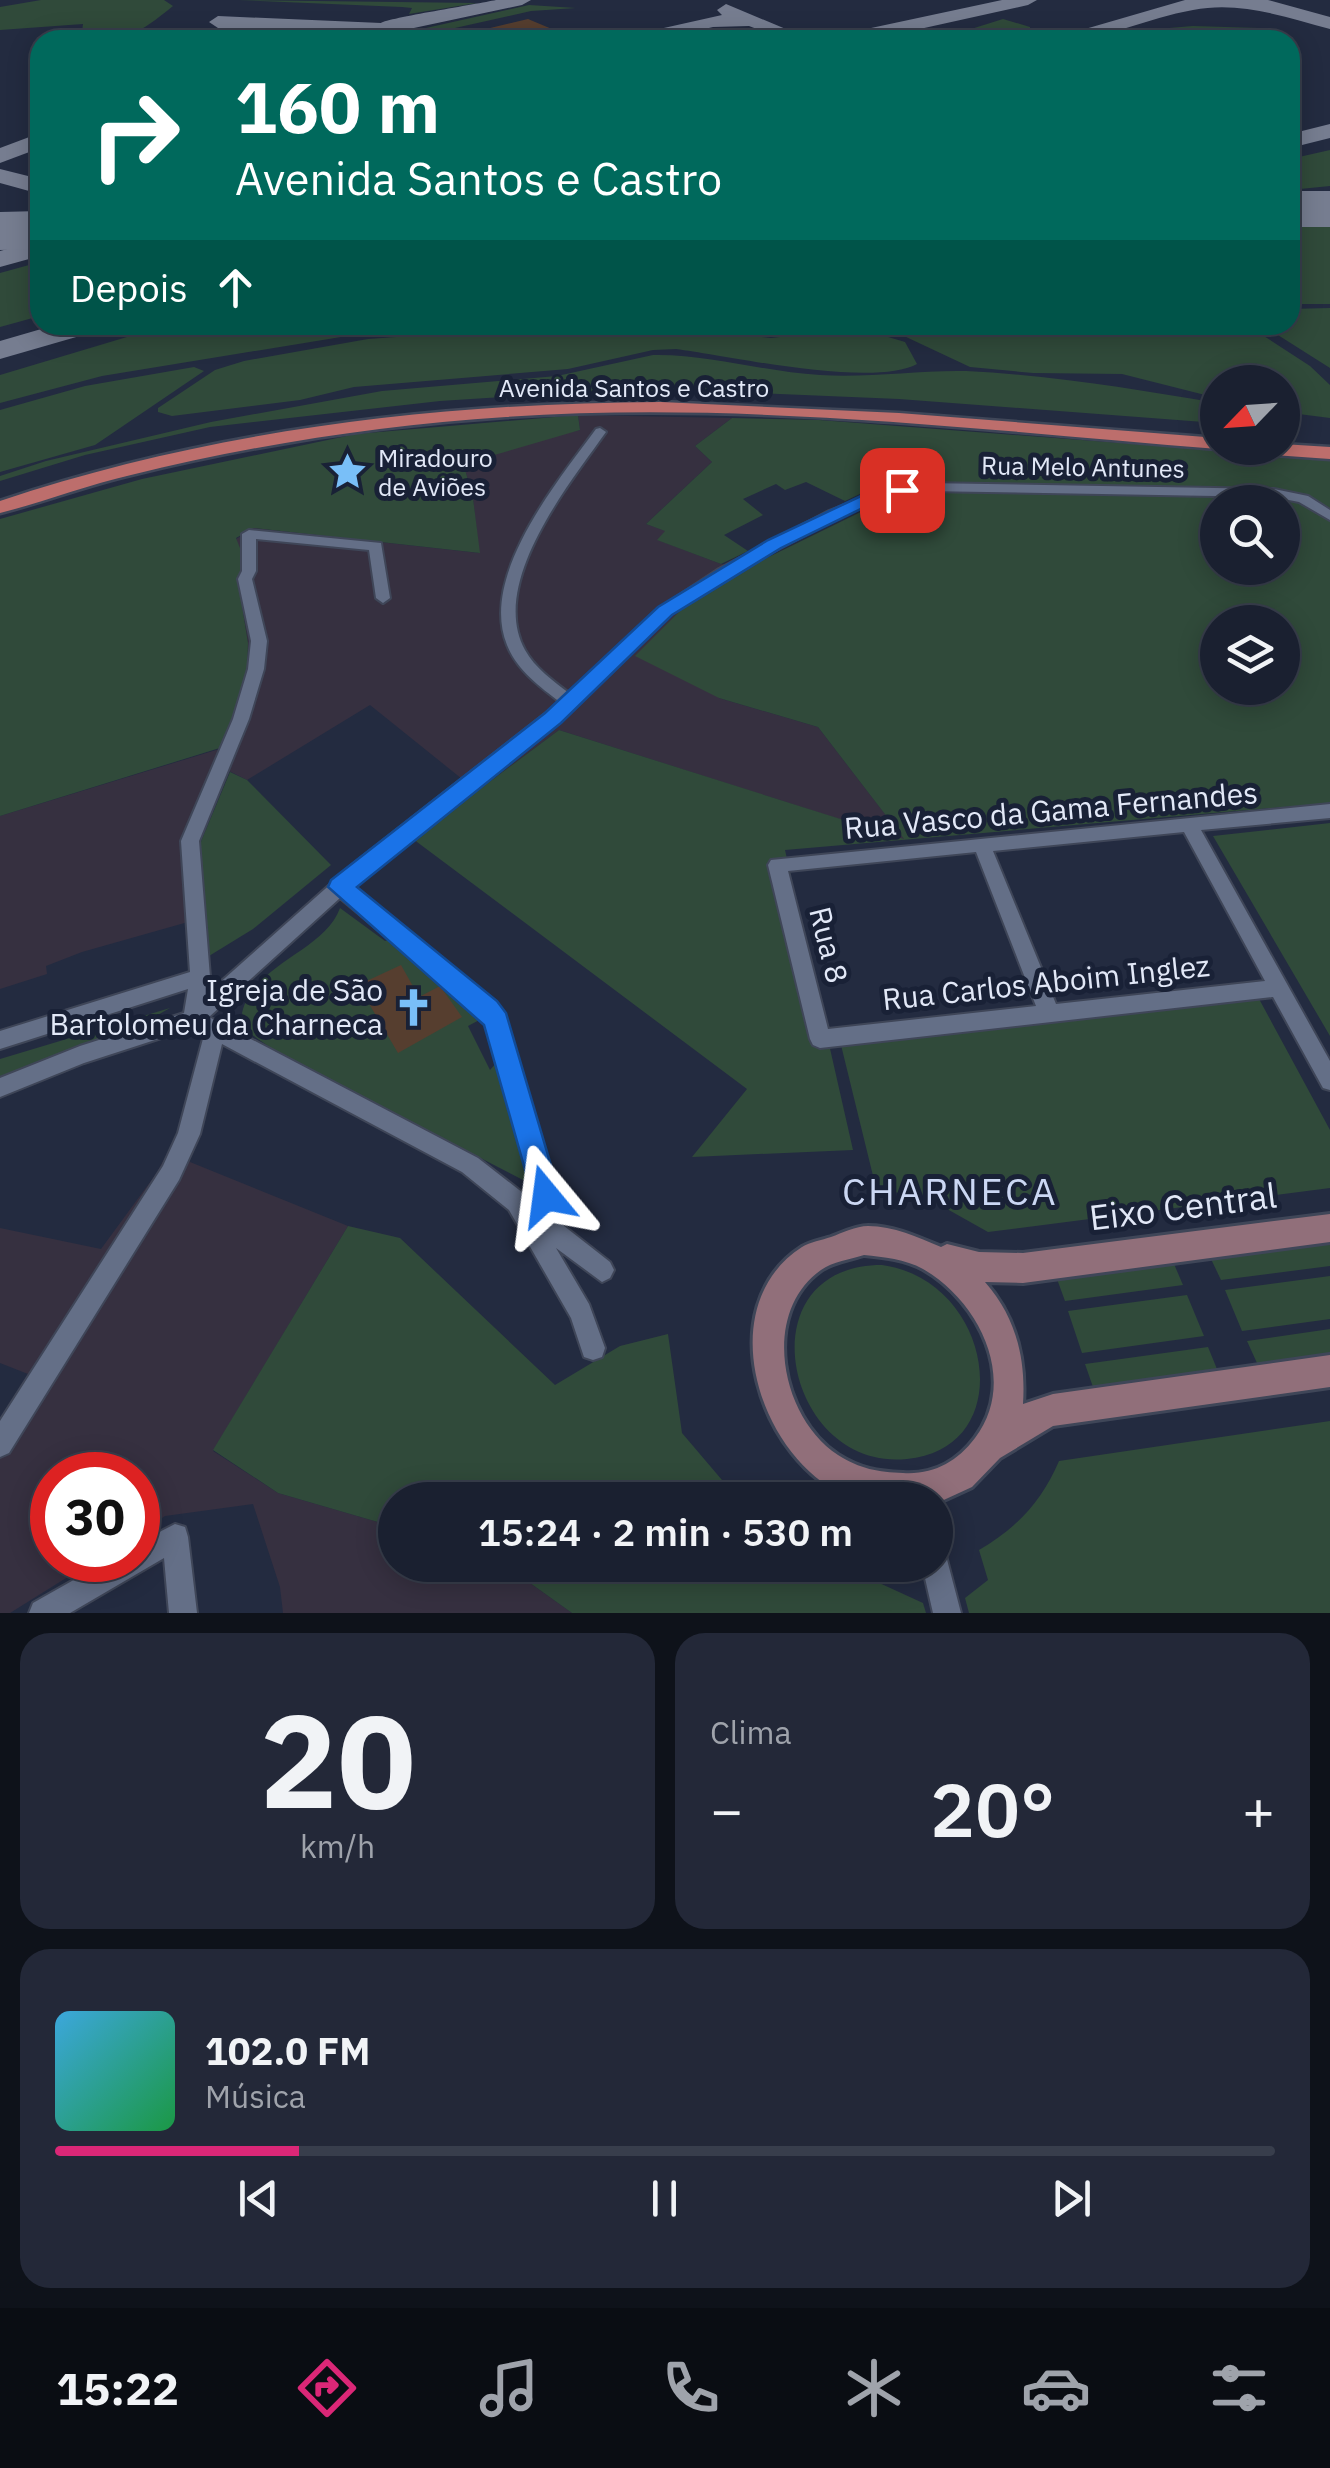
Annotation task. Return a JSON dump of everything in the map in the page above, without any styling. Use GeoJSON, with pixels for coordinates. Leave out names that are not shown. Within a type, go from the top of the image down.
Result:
{"type":"FeatureCollection","features":[{"type":"Feature","properties":{"kind":"main road","name":"Avenida Santos e Castro"},"geometry":{"type":"LineString","coordinates":[[0,492],[88,466],[223,434],[328,417],[512,397],[640,394],[780,398],[1200,428]]}},
{"type":"Feature","properties":{"kind":"main road","name":"Avenida Santos e Castro"},"geometry":{"type":"LineString","coordinates":[[0,508],[196,454],[324,433],[519,410],[792,412],[1200,443]]}},
{"type":"Feature","properties":{"kind":"main road"},"geometry":{"type":"LineString","coordinates":[[1300,437],[1330,439]]}},
{"type":"Feature","properties":{"kind":"main road"},"geometry":{"type":"LineString","coordinates":[[1300,452],[1330,454]]}},
{"type":"Feature","properties":{"kind":"main road","name":"Eixo Central"},"geometry":{"type":"LineString","coordinates":[[928,1253],[979,1267],[1023,1268],[1330,1228]]}},
{"type":"Feature","properties":{"kind":"main road"},"geometry":{"type":"LineString","coordinates":[[855,1482],[808,1451],[777,1402],[766,1349],[777,1299],[795,1272],[819,1253],[848,1242],[880,1240],[928,1253],[958,1272],[982,1299],[1005,1348],[1007,1402],[1003,1420],[987,1450]]}},
{"type":"Feature","properties":{"kind":"main road"},"geometry":{"type":"LineString","coordinates":[[947,1482],[962,1475],[987,1450],[1036,1415],[1053,1410],[1330,1371]]}},
{"type":"Feature","properties":{"kind":"street"},"geometry":{"type":"LineString","coordinates":[[0,1088],[80,1054],[193,1018],[340,887],[570,702],[538,678],[518,652],[510,631],[511,600],[522,556],[542,513],[600,432]]}},
{"type":"Feature","properties":{"kind":"street","name":"Rua Melo Antunes"},"geometry":{"type":"LineString","coordinates":[[570,702],[665,611],[724,572],[834,514],[885,494],[924,487],[1274,493],[1304,499],[1330,516]]}},
{"type":"Feature","properties":{"kind":"street"},"geometry":{"type":"LineString","coordinates":[[193,1018],[200,977],[190,841],[242,719],[256,669],[260,641],[245,579],[249,571],[250,534],[376,546],[383,598]]}},
{"type":"Feature","properties":{"kind":"street","name":"Rua Vasco da Gama Fernandes"},"geometry":{"type":"LineString","coordinates":[[777,865],[1330,812]]}},
{"type":"Feature","properties":{"kind":"street"},"geometry":{"type":"LineString","coordinates":[[1188,826],[1330,1081]]}},
{"type":"Feature","properties":{"kind":"street"},"geometry":{"type":"LineString","coordinates":[[982,845],[1049,1012]]}},
{"type":"Feature","properties":{"kind":"street","name":"Rua 8"},"geometry":{"type":"LineString","coordinates":[[777,865],[820,1038]]}},
{"type":"Feature","properties":{"kind":"street"},"geometry":{"type":"LineString","coordinates":[[340,887],[488,1009],[496,1022],[546,1196],[538,1218]]}},
{"type":"Feature","properties":{"kind":"street"},"geometry":{"type":"LineString","coordinates":[[0,1040],[200,977]]}},
{"type":"Feature","properties":{"kind":"street","name":"Rua Carlos Aboim Inglez"},"geometry":{"type":"LineString","coordinates":[[820,1038],[1279,988]]}},
{"type":"Feature","properties":{"kind":"street"},"geometry":{"type":"LineString","coordinates":[[193,1018],[470,1165],[512,1194],[602,1270]]}},
{"type":"Feature","properties":{"kind":"street"},"geometry":{"type":"LineString","coordinates":[[0,1444],[171,1173],[189,1134],[215,1031]]}},
{"type":"Feature","properties":{"kind":"street"},"geometry":{"type":"LineString","coordinates":[[512,1194],[581,1312],[593,1348]]}},
{"type":"Feature","properties":{"kind":"street"},"geometry":{"type":"LineString","coordinates":[[160,1545],[176,1536],[183,1613]]}},
{"type":"Feature","properties":{"kind":"street"},"geometry":{"type":"LineString","coordinates":[[43,1613],[96,1582]]}},
{"type":"Feature","properties":{"kind":"street"},"geometry":{"type":"LineString","coordinates":[[940,1582],[947,1613]]}},
{"type":"Feature","properties":{"kind":"shaded area"},"geometry":{"type":"Polygon","coordinates":[[[578,415],[732,418],[695,446],[712,462],[646,524],[666,531],[658,540],[721,564],[748,567],[690,601],[719,698],[818,727],[905,840],[559,730],[477,791],[370,705],[247,780],[217,765],[188,826],[188,922],[82,952],[46,966],[47,974],[0,989],[0,816],[226,747],[247,678],[248,643],[239,587],[243,570],[236,539],[254,528],[479,553],[473,498],[461,455],[580,430],[578,415]]]}},
{"type":"Feature","properties":{"kind":"shaded area"},"geometry":{"type":"Polygon","coordinates":[[[173,1143],[190,1162],[348,1226],[213,1451],[278,1493],[378,1522],[378,1582],[529,1582],[572,1613],[283,1613],[280,1587],[253,1504],[160,1519],[160,1452],[30,1452],[30,1582],[60,1582],[10,1613],[0,1613],[0,1419],[28,1374],[0,1363],[0,1228],[101,1249],[156,1174],[173,1143]]]}},
{"type":"Feature","properties":{"kind":"green space"},"geometry":{"type":"Polygon","coordinates":[[[41,0],[164,0],[173,6],[141,30],[82,30],[83,24],[0,30],[0,7],[41,0]]]}},
{"type":"Feature","properties":{"kind":"green space"},"geometry":{"type":"Polygon","coordinates":[[[238,0],[477,3],[409,14],[412,8],[238,0]]]}},
{"type":"Feature","properties":{"kind":"green space"},"geometry":{"type":"Polygon","coordinates":[[[529,5],[576,8],[531,11],[446,30],[417,30],[529,5]]]}},
{"type":"Feature","properties":{"kind":"green space"},"geometry":{"type":"Polygon","coordinates":[[[1003,19],[1030,27],[1030,30],[968,30],[1003,19]]]}},
{"type":"Feature","properties":{"kind":"green space"},"geometry":{"type":"Polygon","coordinates":[[[1193,26],[1259,28],[1164,30],[1193,26]]]}},
{"type":"Feature","properties":{"kind":"green space"},"geometry":{"type":"Polygon","coordinates":[[[1330,150],[1330,186],[1300,189],[1300,157],[1330,150]]]}},
{"type":"Feature","properties":{"kind":"green space"},"geometry":{"type":"Polygon","coordinates":[[[1300,227],[1330,227],[1330,304],[1300,304],[1300,227]]]}},
{"type":"Feature","properties":{"kind":"green space"},"geometry":{"type":"Polygon","coordinates":[[[30,265],[30,319],[0,327],[0,273],[30,265]]]}},
{"type":"Feature","properties":{"kind":"green space"},"geometry":{"type":"Polygon","coordinates":[[[1330,308],[1330,368],[1278,335],[1300,335],[1300,309],[1330,308]]]}},
{"type":"Feature","properties":{"kind":"green space"},"geometry":{"type":"Polygon","coordinates":[[[134,335],[357,335],[102,376],[0,403],[0,375],[134,335]]]}},
{"type":"Feature","properties":{"kind":"green space"},"geometry":{"type":"Polygon","coordinates":[[[424,335],[882,335],[905,342],[917,364],[896,371],[835,372],[676,349],[653,350],[568,369],[354,387],[300,400],[172,416],[158,412],[158,408],[215,370],[244,361],[368,339],[424,335]]]}},
{"type":"Feature","properties":{"kind":"green space"},"geometry":{"type":"Polygon","coordinates":[[[900,335],[1262,335],[1310,366],[1330,385],[1330,418],[1300,414],[1300,365],[1200,365],[1200,394],[1122,374],[1033,373],[970,367],[900,335]]]}},
{"type":"Feature","properties":{"kind":"green space"},"geometry":{"type":"Polygon","coordinates":[[[653,355],[695,357],[820,375],[998,373],[1200,400],[1200,422],[899,399],[759,393],[533,395],[440,401],[210,427],[85,455],[0,481],[0,476],[46,461],[211,422],[382,391],[557,376],[653,355]]]}},
{"type":"Feature","properties":{"kind":"green space"},"geometry":{"type":"Polygon","coordinates":[[[194,367],[204,371],[95,445],[0,472],[0,410],[85,386],[194,367]]]}},
{"type":"Feature","properties":{"kind":"green space"},"geometry":{"type":"Polygon","coordinates":[[[578,415],[580,430],[484,458],[461,455],[473,498],[480,553],[254,528],[236,538],[242,553],[239,587],[248,643],[247,678],[223,747],[0,816],[0,519],[142,479],[356,434],[578,415]]]}},
{"type":"Feature","properties":{"kind":"green space"},"geometry":{"type":"Polygon","coordinates":[[[732,418],[819,420],[1200,449],[1200,465],[1300,465],[1300,457],[1330,459],[1330,803],[785,850],[853,1150],[692,1157],[747,1089],[413,839],[559,730],[904,839],[818,727],[719,698],[635,656],[690,601],[748,567],[875,505],[864,492],[845,501],[806,482],[785,490],[776,484],[743,499],[763,515],[724,535],[748,551],[721,564],[657,540],[665,531],[646,524],[712,462],[695,446],[732,418]]]}},
{"type":"Feature","properties":{"kind":"green space"},"geometry":{"type":"Polygon","coordinates":[[[230,772],[247,780],[331,865],[253,929],[209,956],[199,846],[230,772]]]}},
{"type":"Feature","properties":{"kind":"green space"},"geometry":{"type":"Polygon","coordinates":[[[1330,823],[1330,1036],[1213,836],[1330,823]]]}},
{"type":"Feature","properties":{"kind":"green space"},"geometry":{"type":"Polygon","coordinates":[[[340,908],[385,941],[398,937],[422,954],[483,1018],[468,1026],[490,1070],[498,1061],[530,1179],[523,1180],[281,1055],[248,1032],[242,1013],[249,996],[274,970],[320,936],[340,908]]]}},
{"type":"Feature","properties":{"kind":"green space"},"geometry":{"type":"Polygon","coordinates":[[[1258,997],[1330,1130],[1330,1188],[988,1232],[931,1200],[876,1188],[841,1045],[1258,997]]]}},
{"type":"Feature","properties":{"kind":"green space"},"geometry":{"type":"Polygon","coordinates":[[[170,1008],[140,1025],[0,1079],[0,1059],[170,1008]]]}},
{"type":"Feature","properties":{"kind":"green space"},"geometry":{"type":"Polygon","coordinates":[[[348,1226],[400,1238],[555,1385],[620,1346],[668,1334],[682,1433],[724,1482],[378,1482],[378,1522],[278,1493],[213,1450],[348,1226]]]}},
{"type":"Feature","properties":{"kind":"green space"},"geometry":{"type":"Polygon","coordinates":[[[1330,1243],[1330,1266],[1221,1280],[1211,1259],[1330,1243]]]}},
{"type":"Feature","properties":{"kind":"green space"},"geometry":{"type":"Polygon","coordinates":[[[1174,1264],[1183,1285],[1065,1301],[1057,1279],[1174,1264]]]}},
{"type":"Feature","properties":{"kind":"green space"},"geometry":{"type":"Polygon","coordinates":[[[882,1265],[920,1277],[949,1300],[969,1330],[979,1364],[978,1397],[967,1426],[943,1448],[907,1459],[865,1454],[832,1434],[809,1403],[796,1367],[796,1330],[810,1297],[838,1274],[882,1265]]]}},
{"type":"Feature","properties":{"kind":"green space"},"geometry":{"type":"Polygon","coordinates":[[[1330,1276],[1330,1319],[1242,1331],[1225,1290],[1330,1276]]]}},
{"type":"Feature","properties":{"kind":"green space"},"geometry":{"type":"Polygon","coordinates":[[[1187,1295],[1204,1336],[1082,1353],[1068,1311],[1187,1295]]]}},
{"type":"Feature","properties":{"kind":"green space"},"geometry":{"type":"Polygon","coordinates":[[[1330,1329],[1330,1353],[1257,1363],[1247,1341],[1330,1329]]]}},
{"type":"Feature","properties":{"kind":"green space"},"geometry":{"type":"Polygon","coordinates":[[[1208,1347],[1217,1369],[1093,1387],[1085,1364],[1208,1347]]]}},
{"type":"Feature","properties":{"kind":"green space"},"geometry":{"type":"Polygon","coordinates":[[[1330,1421],[1330,1613],[969,1613],[965,1598],[988,1580],[979,1550],[1027,1512],[1045,1489],[1059,1461],[1330,1421]]]}},
{"type":"Feature","properties":{"kind":"green space"},"geometry":{"type":"Polygon","coordinates":[[[529,1582],[877,1582],[923,1603],[926,1613],[572,1613],[529,1582]]]}},
{"type":"Feature","properties":{"kind":"building"},"geometry":{"type":"Polygon","coordinates":[[[528,19],[554,30],[488,30],[528,19]]]}},
{"type":"Feature","properties":{"kind":"building","name":"Igreja de São Bartolomeu da Charneca"},"geometry":{"type":"Polygon","coordinates":[[[401,965],[419,997],[440,986],[462,1017],[398,1053],[358,985],[401,965]]]}},
{"type":"Feature","properties":{"kind":"taxiway"},"geometry":{"type":"LineString","coordinates":[[408,24],[522,0]]}},
{"type":"Feature","properties":{"kind":"taxiway"},"geometry":{"type":"LineString","coordinates":[[889,30],[1028,0]]}},
{"type":"Feature","properties":{"kind":"taxiway"},"geometry":{"type":"LineString","coordinates":[[1190,5],[1206,0]]}},
{"type":"Feature","properties":{"kind":"taxiway"},"geometry":{"type":"LineString","coordinates":[[1248,0],[1273,7]]}},
{"type":"Feature","properties":{"kind":"taxiway"},"geometry":{"type":"LineString","coordinates":[[1190,5],[1223,1],[1273,7]]}},
{"type":"Feature","properties":{"kind":"taxiway"},"geometry":{"type":"LineString","coordinates":[[1102,30],[1190,5]]}},
{"type":"Feature","properties":{"kind":"taxiway"},"geometry":{"type":"LineString","coordinates":[[1273,7],[1330,23]]}},
{"type":"Feature","properties":{"kind":"taxiway"},"geometry":{"type":"LineString","coordinates":[[726,10],[751,20]]}},
{"type":"Feature","properties":{"kind":"taxiway"},"geometry":{"type":"LineString","coordinates":[[676,30],[713,21],[751,20]]}},
{"type":"Feature","properties":{"kind":"taxiway"},"geometry":{"type":"LineString","coordinates":[[751,20],[777,30]]}},
{"type":"Feature","properties":{"kind":"taxiway"},"geometry":{"type":"LineString","coordinates":[[218,22],[284,25]]}},
{"type":"Feature","properties":{"kind":"taxiway"},"geometry":{"type":"LineString","coordinates":[[388,28],[392,23],[408,24]]}},
{"type":"Feature","properties":{"kind":"taxiway"},"geometry":{"type":"LineString","coordinates":[[260,24],[265,28],[284,25]]}},
{"type":"Feature","properties":{"kind":"taxiway"},"geometry":{"type":"LineString","coordinates":[[388,28],[408,24]]}},
{"type":"Feature","properties":{"kind":"taxiway"},"geometry":{"type":"LineString","coordinates":[[284,25],[388,28]]}},
{"type":"Feature","properties":{"kind":"taxiway"},"geometry":{"type":"LineString","coordinates":[[1300,138],[1330,131]]}},
{"type":"Feature","properties":{"kind":"taxiway"},"geometry":{"type":"LineString","coordinates":[[0,156],[30,144]]}},
{"type":"Feature","properties":{"kind":"taxiway"},"geometry":{"type":"LineString","coordinates":[[0,176],[30,184]]}},
{"type":"Feature","properties":{"kind":"taxiway"},"geometry":{"type":"LineString","coordinates":[[1300,207],[1330,205]]}},
{"type":"Feature","properties":{"kind":"taxiway"},"geometry":{"type":"LineString","coordinates":[[0,259],[30,251]]}},
{"type":"Feature","properties":{"kind":"taxiway"},"geometry":{"type":"LineString","coordinates":[[0,350],[52,335]]}},
{"type":"Feature","properties":{"kind":"runway"},"geometry":{"type":"LineString","coordinates":[[1300,209],[1330,209]]}},
{"type":"Feature","properties":{"kind":"runway"},"geometry":{"type":"LineString","coordinates":[[0,231],[30,230]]}},
{"type":"Feature","properties":{"kind":"place","name":"Miradouro de Aviões"},"geometry":{"type":"Point","coordinates":[348,472]}},
{"type":"Feature","properties":{"kind":"place","name":"Igreja de São Bartolomeu da Charneca"},"geometry":{"type":"Point","coordinates":[413,1008]}},
{"type":"Feature","properties":{"kind":"district","name":"CHARNECA"},"geometry":{"type":"Point","coordinates":[950,1192]}},
{"type":"Feature","properties":{"kind":"route"},"geometry":{"type":"LineString","coordinates":[[546,1196],[496,1022],[488,1009],[340,887],[553,718],[665,611],[775,544],[834,514],[902,490]]}}]}
